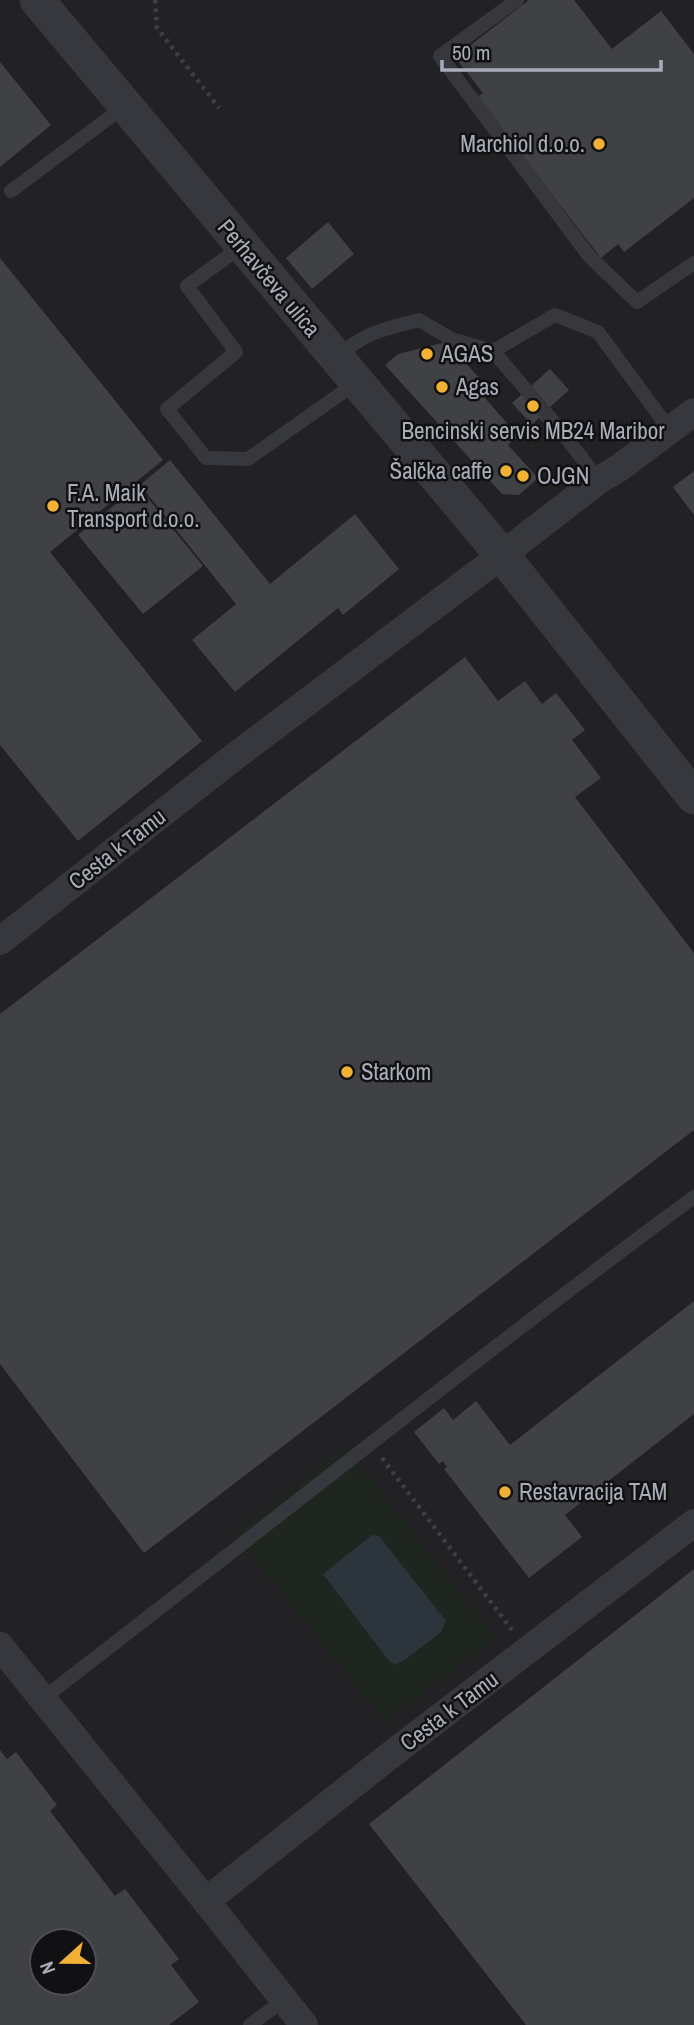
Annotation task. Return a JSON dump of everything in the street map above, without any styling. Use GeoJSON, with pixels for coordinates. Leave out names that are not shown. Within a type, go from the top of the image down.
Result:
{"type":"FeatureCollection","features":[{"type":"Feature","properties":{"kind":"street","name":"Perhavčeva ulica"},"geometry":{"type":"LineString","coordinates":[[37,0],[502,555],[694,797]]}},
{"type":"Feature","properties":{"kind":"street"},"geometry":{"type":"LineString","coordinates":[[502,555],[599,480],[694,412]]}},
{"type":"Feature","properties":{"kind":"street","name":"Cesta k Tamu"},"geometry":{"type":"LineString","coordinates":[[0,942],[234,757],[502,555]]}},
{"type":"Feature","properties":{"kind":"street","name":"Cesta k Tamu"},"geometry":{"type":"LineString","coordinates":[[206,1901],[388,1757],[694,1523]]}},
{"type":"Feature","properties":{"kind":"street"},"geometry":{"type":"LineString","coordinates":[[0,1646],[304,2025]]}},
{"type":"Feature","properties":{"kind":"lane"},"geometry":{"type":"LineString","coordinates":[[517,0],[440,56],[589,256],[637,302],[694,263]]}},
{"type":"Feature","properties":{"kind":"lane"},"geometry":{"type":"LineString","coordinates":[[11,191],[125,106]]}},
{"type":"Feature","properties":{"kind":"lane"},"geometry":{"type":"LineString","coordinates":[[242,246],[187,286],[236,352],[167,409],[206,458],[248,459],[346,371],[350,345],[370,334],[419,320],[451,339],[493,351],[599,480]]}},
{"type":"Feature","properties":{"kind":"lane"},"geometry":{"type":"LineString","coordinates":[[493,351],[555,316],[598,332],[670,430]]}},
{"type":"Feature","properties":{"kind":"lane"},"geometry":{"type":"LineString","coordinates":[[41,1699],[574,1286],[694,1197]]}},
{"type":"Feature","properties":{"kind":"lane"},"geometry":{"type":"LineString","coordinates":[[250,2025],[284,2000]]}},
{"type":"Feature","properties":{"kind":"path"},"geometry":{"type":"LineString","coordinates":[[155,0],[157,28],[219,108]]}},
{"type":"Feature","properties":{"kind":"path"},"geometry":{"type":"LineString","coordinates":[[372,1444],[519,1639]]}},
{"type":"Feature","properties":{"kind":"shaded area"},"geometry":{"type":"Polygon","coordinates":[[[0,0],[694,0],[694,2025],[0,2025],[0,0]]]}},
{"type":"Feature","properties":{"kind":"shaded area"},"geometry":{"type":"Polygon","coordinates":[[[345,1448],[495,1637],[385,1722],[236,1534],[345,1448]]]}},
{"type":"Feature","properties":{"kind":"shaded area"},"geometry":{"type":"Polygon","coordinates":[[[372,1535],[379,1536],[446,1621],[441,1632],[395,1665],[389,1661],[323,1574],[372,1535]]]}},
{"type":"Feature","properties":{"kind":"building"},"geometry":{"type":"Polygon","coordinates":[[[529,0],[574,0],[612,49],[661,11],[694,54],[694,198],[624,252],[618,244],[601,258],[477,97],[483,93],[455,57],[529,0]]]}},
{"type":"Feature","properties":{"kind":"building"},"geometry":{"type":"Polygon","coordinates":[[[0,62],[51,125],[0,167],[0,62]]]}},
{"type":"Feature","properties":{"kind":"building"},"geometry":{"type":"Polygon","coordinates":[[[328,222],[354,254],[312,289],[286,258],[328,222]]]}},
{"type":"Feature","properties":{"kind":"building","name":"F.A. Maik Transport d.o.o."},"geometry":{"type":"Polygon","coordinates":[[[0,258],[163,460],[50,552],[202,741],[78,841],[0,745],[0,258]]]}},
{"type":"Feature","properties":{"kind":"building"},"geometry":{"type":"Polygon","coordinates":[[[446,342],[484,383],[478,390],[518,436],[508,445],[538,478],[519,495],[502,494],[385,365],[398,354],[446,342]]]}},
{"type":"Feature","properties":{"kind":"building","name":"Bencinski servis MB24 Maribor"},"geometry":{"type":"Polygon","coordinates":[[[550,369],[569,390],[548,409],[564,445],[539,418],[532,425],[512,403],[550,369]]]}},
{"type":"Feature","properties":{"kind":"building"},"geometry":{"type":"Polygon","coordinates":[[[170,460],[270,584],[355,514],[399,569],[343,615],[338,608],[235,692],[192,640],[236,604],[140,485],[170,460]]]}},
{"type":"Feature","properties":{"kind":"building"},"geometry":{"type":"Polygon","coordinates":[[[694,471],[694,515],[673,487],[694,471]]]}},
{"type":"Feature","properties":{"kind":"building"},"geometry":{"type":"Polygon","coordinates":[[[138,486],[203,566],[143,614],[78,535],[138,486]]]}},
{"type":"Feature","properties":{"kind":"building","name":"Starkom"},"geometry":{"type":"Polygon","coordinates":[[[465,657],[498,701],[525,681],[542,704],[556,693],[585,730],[572,740],[601,778],[575,797],[694,953],[694,1130],[144,1553],[0,1364],[0,1014],[465,657]]]}},
{"type":"Feature","properties":{"kind":"building"},"geometry":{"type":"Polygon","coordinates":[[[694,1301],[694,1414],[565,1515],[582,1537],[529,1578],[444,1469],[447,1467],[443,1461],[439,1464],[414,1432],[444,1408],[453,1420],[476,1401],[510,1445],[694,1301]]]}},
{"type":"Feature","properties":{"kind":"building"},"geometry":{"type":"Polygon","coordinates":[[[694,1569],[694,2025],[526,2025],[369,1824],[694,1569]]]}},
{"type":"Feature","properties":{"kind":"building"},"geometry":{"type":"Polygon","coordinates":[[[0,1750],[7,1759],[16,1752],[57,1805],[50,1811],[115,1896],[125,1889],[179,1959],[171,1965],[199,2002],[169,2025],[0,2025],[0,1750]]]}},
{"type":"Feature","properties":{"kind":"place","name":"Marchiol d.o.o."},"geometry":{"type":"Point","coordinates":[599,144]}},
{"type":"Feature","properties":{"kind":"place","name":"AGAS"},"geometry":{"type":"Point","coordinates":[427,354]}},
{"type":"Feature","properties":{"kind":"place","name":"Agas"},"geometry":{"type":"Point","coordinates":[442,387]}},
{"type":"Feature","properties":{"kind":"place","name":"Bencinski servis MB24 Maribor"},"geometry":{"type":"Point","coordinates":[533,406]}},
{"type":"Feature","properties":{"kind":"place","name":"Šalčka caffe"},"geometry":{"type":"Point","coordinates":[506,471]}},
{"type":"Feature","properties":{"kind":"place","name":"OJGN"},"geometry":{"type":"Point","coordinates":[523,476]}},
{"type":"Feature","properties":{"kind":"place","name":"F.A. Maik Transport d.o.o."},"geometry":{"type":"Point","coordinates":[53,506]}},
{"type":"Feature","properties":{"kind":"place","name":"Starkom"},"geometry":{"type":"Point","coordinates":[347,1072]}},
{"type":"Feature","properties":{"kind":"place","name":"Restavracija TAM"},"geometry":{"type":"Point","coordinates":[505,1492]}}]}
